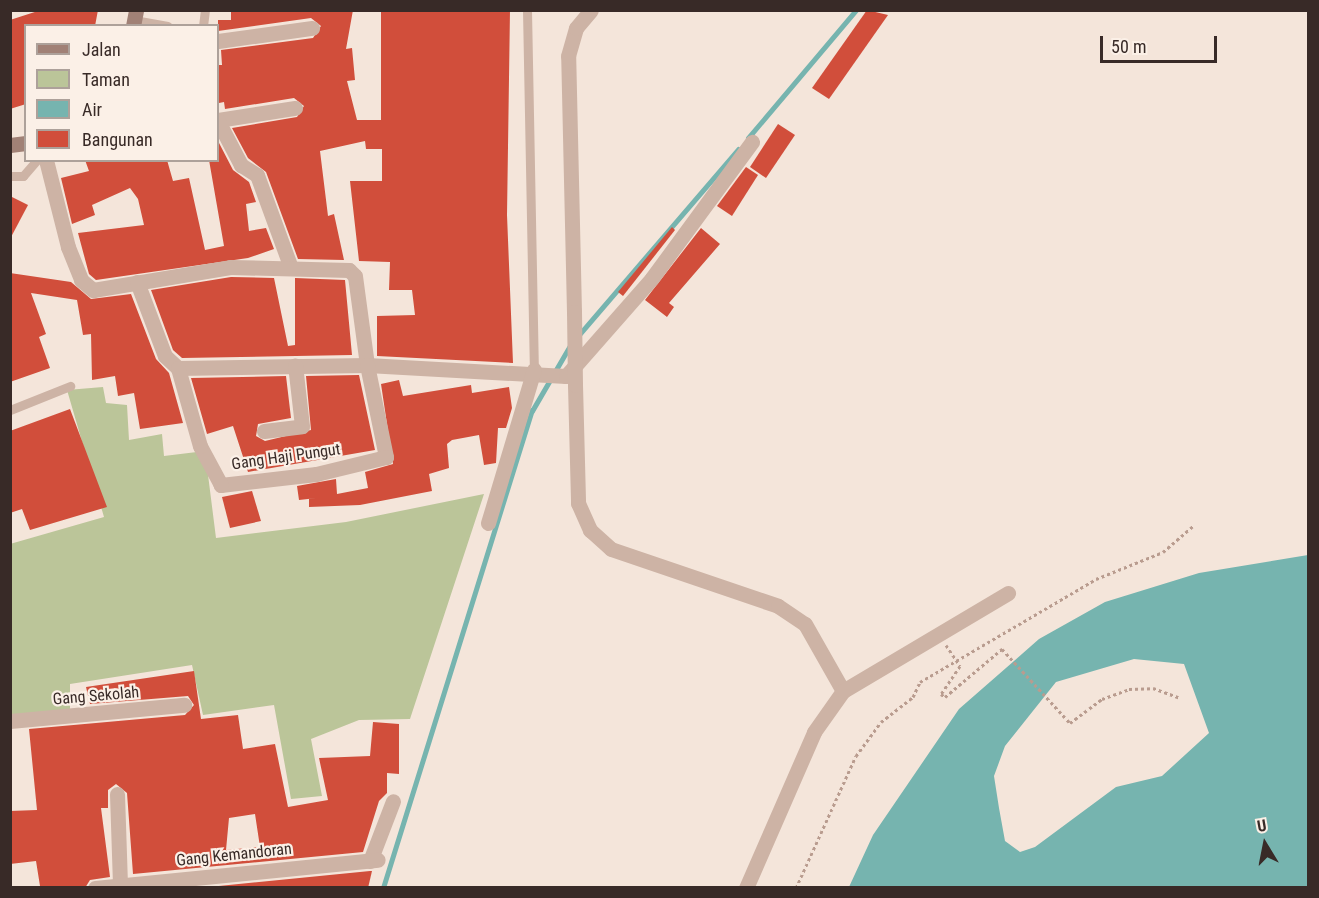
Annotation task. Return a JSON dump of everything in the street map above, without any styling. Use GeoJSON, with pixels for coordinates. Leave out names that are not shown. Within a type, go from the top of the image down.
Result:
{"type":"FeatureCollection","features":[{"type":"Feature","properties":{"kind":"street"},"geometry":{"type":"LineString","coordinates":[[591,10],[576,28],[568,56],[578,503],[590,530],[610,549],[778,606],[805,624],[843,691]]}},
{"type":"Feature","properties":{"kind":"street"},"geometry":{"type":"LineString","coordinates":[[219,41],[312,28]]}},
{"type":"Feature","properties":{"kind":"street"},"geometry":{"type":"LineString","coordinates":[[219,121],[295,108]]}},
{"type":"Feature","properties":{"kind":"street"},"geometry":{"type":"LineString","coordinates":[[219,123],[241,165],[257,175],[290,265]]}},
{"type":"Feature","properties":{"kind":"street"},"geometry":{"type":"LineString","coordinates":[[178,368],[367,365],[538,371],[561,376],[570,375],[652,278],[752,142]]}},
{"type":"Feature","properties":{"kind":"street","name":"Gang Haji Pungut"},"geometry":{"type":"LineString","coordinates":[[47,162],[81,280],[93,290],[137,282],[230,267],[290,265],[353,273],[367,365],[385,459],[316,474],[221,485],[200,446],[178,368],[165,356],[137,282]]}},
{"type":"Feature","properties":{"kind":"street"},"geometry":{"type":"LineString","coordinates":[[264,431],[302,426],[295,365]]}},
{"type":"Feature","properties":{"kind":"street"},"geometry":{"type":"LineString","coordinates":[[488,523],[538,371]]}},
{"type":"Feature","properties":{"kind":"street"},"geometry":{"type":"LineString","coordinates":[[746,888],[814,732],[843,691],[1008,593]]}},
{"type":"Feature","properties":{"kind":"street","name":"Gang Sekolah"},"geometry":{"type":"LineString","coordinates":[[10,722],[184,705]]}},
{"type":"Feature","properties":{"kind":"street"},"geometry":{"type":"LineString","coordinates":[[117,795],[120,885]]}},
{"type":"Feature","properties":{"kind":"street","name":"Gang Kemandoran"},"geometry":{"type":"LineString","coordinates":[[94,888],[374,861],[393,801]]}},
{"type":"Feature","properties":{"kind":"lane"},"geometry":{"type":"LineString","coordinates":[[526,10],[538,371]]}},
{"type":"Feature","properties":{"kind":"lane"},"geometry":{"type":"LineString","coordinates":[[134,19],[158,24]]}},
{"type":"Feature","properties":{"kind":"lane"},"geometry":{"type":"LineString","coordinates":[[10,176],[23,176],[35,162]]}},
{"type":"Feature","properties":{"kind":"lane"},"geometry":{"type":"LineString","coordinates":[[10,410],[70,386]]}},
{"type":"Feature","properties":{"kind":"path"},"geometry":{"type":"LineString","coordinates":[[796,888],[862,747],[881,722],[914,697],[920,682],[1096,579],[1164,552],[1193,526]]}},
{"type":"Feature","properties":{"kind":"path"},"geometry":{"type":"LineString","coordinates":[[939,633],[960,666],[941,694],[945,697],[1002,649],[1070,723],[1102,699],[1129,688],[1153,688],[1178,698]]}},
{"type":"Feature","properties":{"kind":"green space"},"geometry":{"type":"Polygon","coordinates":[[[103,387],[106,403],[127,405],[129,440],[162,434],[164,456],[205,451],[216,538],[346,522],[484,494],[410,719],[359,720],[311,739],[322,796],[291,799],[274,705],[203,715],[192,665],[70,684],[70,715],[11,717],[10,544],[104,517],[67,390],[103,387]]]}},
{"type":"Feature","properties":{"kind":"water"},"geometry":{"type":"Polygon","coordinates":[[[1308,555],[1308,887],[849,887],[873,835],[959,709],[1039,639],[1105,602],[1199,573],[1308,555]],[[1134,659],[1056,682],[1005,746],[994,776],[1005,841],[1020,852],[1035,847],[1116,787],[1162,776],[1209,733],[1184,664],[1134,659]]]}},
{"type":"Feature","properties":{"kind":"building"},"geometry":{"type":"Polygon","coordinates":[[[41,10],[98,10],[95,24],[24,24],[24,105],[10,109],[10,20],[41,10]]]}},
{"type":"Feature","properties":{"kind":"building"},"geometry":{"type":"Polygon","coordinates":[[[231,10],[353,10],[346,49],[352,48],[355,80],[347,81],[357,120],[381,120],[381,10],[510,10],[507,215],[513,363],[377,356],[377,316],[415,315],[412,290],[389,290],[390,262],[359,261],[350,181],[382,181],[382,149],[366,149],[365,141],[320,151],[328,216],[334,214],[344,260],[298,259],[266,172],[248,158],[232,128],[297,117],[304,106],[294,98],[225,109],[224,102],[219,103],[219,65],[222,65],[221,50],[313,38],[321,26],[311,18],[219,31],[218,20],[231,20],[231,10]]]}},
{"type":"Feature","properties":{"kind":"building"},"geometry":{"type":"Polygon","coordinates":[[[867,10],[888,15],[829,99],[812,88],[867,10]]]}},
{"type":"Feature","properties":{"kind":"building"},"geometry":{"type":"Polygon","coordinates":[[[778,124],[795,135],[766,178],[750,167],[778,124]]]}},
{"type":"Feature","properties":{"kind":"building"},"geometry":{"type":"Polygon","coordinates":[[[219,143],[233,170],[249,182],[256,202],[246,204],[249,231],[266,228],[274,249],[248,258],[96,280],[89,274],[78,233],[144,225],[138,199],[130,188],[92,205],[95,215],[72,224],[61,178],[89,171],[86,162],[168,162],[173,181],[189,178],[205,250],[224,246],[209,162],[219,162],[219,143]]]}},
{"type":"Feature","properties":{"kind":"building"},"geometry":{"type":"Polygon","coordinates":[[[746,167],[758,175],[732,216],[717,206],[746,167]]]}},
{"type":"Feature","properties":{"kind":"building"},"geometry":{"type":"Polygon","coordinates":[[[10,196],[28,205],[10,239],[10,196]]]}},
{"type":"Feature","properties":{"kind":"building"},"geometry":{"type":"Polygon","coordinates":[[[672,227],[675,230],[623,296],[618,292],[672,227]]]}},
{"type":"Feature","properties":{"kind":"building"},"geometry":{"type":"Polygon","coordinates":[[[701,228],[720,244],[669,303],[674,307],[667,317],[645,300],[701,228]]]}},
{"type":"Feature","properties":{"kind":"building"},"geometry":{"type":"Polygon","coordinates":[[[10,273],[71,282],[91,299],[131,294],[156,359],[169,373],[183,423],[140,429],[134,393],[118,396],[115,376],[92,380],[91,334],[83,335],[77,300],[31,293],[46,334],[39,337],[50,368],[10,382],[10,273]]]}},
{"type":"Feature","properties":{"kind":"building"},"geometry":{"type":"Polygon","coordinates":[[[231,277],[274,278],[288,346],[295,345],[295,278],[345,280],[352,355],[182,358],[173,350],[151,290],[231,277]]]}},
{"type":"Feature","properties":{"kind":"building"},"geometry":{"type":"Polygon","coordinates":[[[359,375],[375,450],[248,472],[233,426],[207,434],[191,378],[286,376],[291,418],[258,424],[256,436],[265,441],[311,430],[306,376],[359,375]]]}},
{"type":"Feature","properties":{"kind":"building"},"geometry":{"type":"Polygon","coordinates":[[[399,380],[403,396],[471,385],[472,393],[509,387],[512,408],[506,428],[498,428],[496,463],[484,465],[479,435],[452,440],[447,444],[449,468],[429,474],[432,491],[360,505],[309,507],[309,499],[317,498],[299,500],[297,486],[336,479],[337,494],[368,488],[365,472],[393,464],[381,384],[399,380]]]}},
{"type":"Feature","properties":{"kind":"building"},"geometry":{"type":"Polygon","coordinates":[[[70,409],[107,507],[30,530],[22,509],[10,513],[10,431],[70,409]]]}},
{"type":"Feature","properties":{"kind":"building"},"geometry":{"type":"Polygon","coordinates":[[[252,491],[261,521],[230,528],[222,497],[252,491]]]}},
{"type":"Feature","properties":{"kind":"building"},"geometry":{"type":"Polygon","coordinates":[[[194,671],[201,719],[238,715],[243,749],[275,744],[288,807],[328,800],[319,758],[370,756],[373,722],[399,724],[399,774],[387,773],[387,793],[379,801],[363,852],[133,874],[127,793],[116,784],[108,790],[108,808],[101,808],[110,877],[90,880],[85,888],[40,886],[36,861],[10,864],[10,811],[37,810],[29,729],[185,715],[194,705],[188,696],[90,704],[86,687],[194,671]],[[255,814],[229,818],[226,850],[260,847],[255,814]]]}},
{"type":"Feature","properties":{"kind":"building"},"geometry":{"type":"Polygon","coordinates":[[[370,871],[372,871],[368,888],[199,888],[370,871]]]}},
{"type":"Feature","properties":{"kind":"waterway"},"geometry":{"type":"LineString","coordinates":[[748,138],[856,10]]}},
{"type":"Feature","properties":{"kind":"waterway"},"geometry":{"type":"LineString","coordinates":[[578,336],[738,149]]}},
{"type":"Feature","properties":{"kind":"waterway"},"geometry":{"type":"LineString","coordinates":[[383,888],[532,411],[571,344]]}}]}
